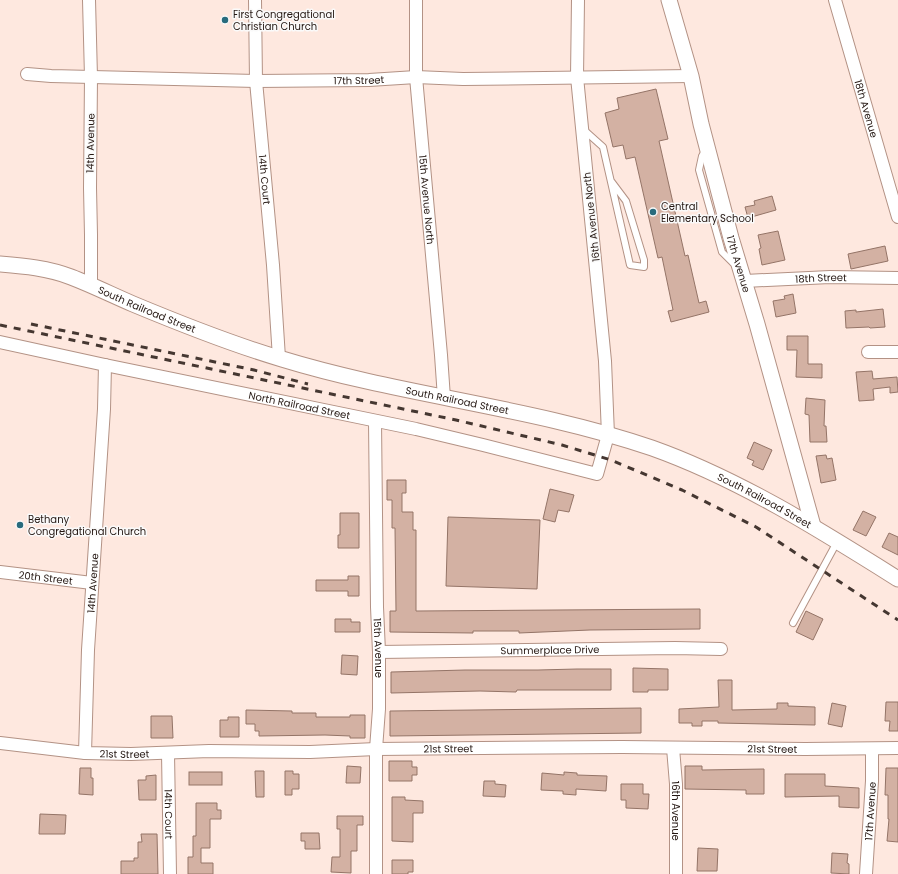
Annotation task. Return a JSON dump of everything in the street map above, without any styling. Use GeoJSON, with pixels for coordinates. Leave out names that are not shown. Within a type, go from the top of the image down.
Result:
{"type":"FeatureCollection","features":[{"type":"Feature","properties":{"kind":"street","name":"14th Avenue"},"geometry":{"type":"LineString","coordinates":[[89,0],[91,77],[91,285]]}},
{"type":"Feature","properties":{"kind":"street","name":"14th Court"},"geometry":{"type":"LineString","coordinates":[[255,0],[256,81],[273,265],[279,358]]}},
{"type":"Feature","properties":{"kind":"street","name":"15th Avenue North"},"geometry":{"type":"LineString","coordinates":[[416,0],[416,77],[444,398]]}},
{"type":"Feature","properties":{"kind":"street","name":"16th Avenue North"},"geometry":{"type":"LineString","coordinates":[[578,0],[577,77],[605,361],[608,435]]}},
{"type":"Feature","properties":{"kind":"street","name":"17th Avenue"},"geometry":{"type":"LineString","coordinates":[[669,0],[691,76],[707,146],[731,238],[813,526]]}},
{"type":"Feature","properties":{"kind":"street","name":"18th Avenue"},"geometry":{"type":"LineString","coordinates":[[835,0],[898,217]]}},
{"type":"Feature","properties":{"kind":"street","name":"17th Street"},"geometry":{"type":"LineString","coordinates":[[27,74],[256,81],[369,80],[416,77],[463,79],[691,76]]}},
{"type":"Feature","properties":{"kind":"street","name":"South Railroad Street"},"geometry":{"type":"LineString","coordinates":[[0,264],[37,268],[69,276],[132,304],[198,330],[279,358],[356,379],[608,435],[651,448],[684,460],[716,475],[813,526],[898,578]]}},
{"type":"Feature","properties":{"kind":"street","name":"18th Street"},"geometry":{"type":"LineString","coordinates":[[742,274],[830,278],[898,278]]}},
{"type":"Feature","properties":{"kind":"street","name":"North Railroad Street"},"geometry":{"type":"LineString","coordinates":[[0,342],[416,429],[597,474],[608,435]]}},
{"type":"Feature","properties":{"kind":"street"},"geometry":{"type":"LineString","coordinates":[[868,352],[898,352]]}},
{"type":"Feature","properties":{"kind":"street","name":"14th Avenue"},"geometry":{"type":"LineString","coordinates":[[85,753],[86,686],[104,409],[105,365]]}},
{"type":"Feature","properties":{"kind":"street","name":"15th Avenue"},"geometry":{"type":"LineString","coordinates":[[375,421],[377,607],[379,652],[376,749],[376,874]]}},
{"type":"Feature","properties":{"kind":"street","name":"20th Street"},"geometry":{"type":"LineString","coordinates":[[0,572],[92,583]]}},
{"type":"Feature","properties":{"kind":"street","name":"Summerplace Drive"},"geometry":{"type":"LineString","coordinates":[[379,652],[721,648]]}},
{"type":"Feature","properties":{"kind":"street","name":"21st Street"},"geometry":{"type":"LineString","coordinates":[[0,743],[85,753],[168,753],[209,751],[310,752],[376,749],[614,747],[898,748]]}},
{"type":"Feature","properties":{"kind":"street","name":"16th Avenue"},"geometry":{"type":"LineString","coordinates":[[673,748],[676,784],[676,874]]}},
{"type":"Feature","properties":{"kind":"street","name":"17th Avenue"},"geometry":{"type":"LineString","coordinates":[[866,874],[872,781],[872,749]]}},
{"type":"Feature","properties":{"kind":"street","name":"14th Court"},"geometry":{"type":"LineString","coordinates":[[168,753],[170,874]]}},
{"type":"Feature","properties":{"kind":"lane"},"geometry":{"type":"LineString","coordinates":[[582,129],[603,147],[630,265],[644,267],[644,260],[626,201],[611,181]]}},
{"type":"Feature","properties":{"kind":"lane"},"geometry":{"type":"LineString","coordinates":[[793,623],[837,541]]}},
{"type":"Feature","properties":{"kind":"building"},"geometry":{"type":"Polygon","coordinates":[[[656,89],[668,139],[659,141],[685,256],[688,255],[699,303],[706,301],[709,312],[671,322],[668,311],[673,310],[662,257],[658,258],[635,157],[626,159],[623,145],[613,147],[605,113],[619,109],[617,98],[656,89]]]}},
{"type":"Feature","properties":{"kind":"building"},"geometry":{"type":"Polygon","coordinates":[[[772,196],[776,210],[748,218],[745,207],[755,205],[754,201],[772,196]]]}},
{"type":"Feature","properties":{"kind":"building"},"geometry":{"type":"Polygon","coordinates":[[[778,231],[785,260],[762,265],[759,249],[761,248],[758,235],[778,231]]]}},
{"type":"Feature","properties":{"kind":"building"},"geometry":{"type":"Polygon","coordinates":[[[885,246],[888,261],[851,269],[848,254],[885,246]]]}},
{"type":"Feature","properties":{"kind":"building"},"geometry":{"type":"Polygon","coordinates":[[[793,294],[796,313],[776,317],[773,301],[785,299],[784,296],[793,294]]]}},
{"type":"Feature","properties":{"kind":"building"},"geometry":{"type":"Polygon","coordinates":[[[883,309],[885,327],[846,328],[845,311],[856,310],[856,312],[883,309]]]}},
{"type":"Feature","properties":{"kind":"building"},"geometry":{"type":"Polygon","coordinates":[[[787,336],[808,336],[808,364],[822,364],[822,378],[796,377],[797,350],[787,350],[787,336]]]}},
{"type":"Feature","properties":{"kind":"building"},"geometry":{"type":"Polygon","coordinates":[[[872,371],[873,379],[897,377],[898,392],[890,393],[890,387],[873,389],[874,400],[859,401],[856,372],[872,371]]]}},
{"type":"Feature","properties":{"kind":"building"},"geometry":{"type":"Polygon","coordinates":[[[806,398],[825,400],[824,426],[826,426],[827,442],[810,442],[809,415],[805,414],[806,398]]]}},
{"type":"Feature","properties":{"kind":"building"},"geometry":{"type":"Polygon","coordinates":[[[754,442],[772,450],[763,470],[752,465],[754,461],[747,458],[754,442]]]}},
{"type":"Feature","properties":{"kind":"building"},"geometry":{"type":"Polygon","coordinates":[[[826,455],[827,459],[832,458],[836,480],[821,483],[816,456],[826,455]]]}},
{"type":"Feature","properties":{"kind":"building"},"geometry":{"type":"Polygon","coordinates":[[[387,480],[406,480],[406,493],[402,493],[402,512],[413,512],[413,530],[416,530],[416,611],[700,609],[700,629],[590,630],[519,633],[519,631],[473,631],[473,633],[390,632],[390,611],[396,611],[395,528],[392,528],[392,500],[387,500],[387,480]]]}},
{"type":"Feature","properties":{"kind":"building"},"geometry":{"type":"Polygon","coordinates":[[[550,489],[574,495],[569,512],[558,510],[555,522],[543,519],[550,489]]]}},
{"type":"Feature","properties":{"kind":"building"},"geometry":{"type":"Polygon","coordinates":[[[863,511],[876,517],[866,536],[853,530],[863,511]]]}},
{"type":"Feature","properties":{"kind":"building"},"geometry":{"type":"Polygon","coordinates":[[[340,513],[359,513],[359,548],[338,548],[338,535],[340,535],[340,513]]]}},
{"type":"Feature","properties":{"kind":"building"},"geometry":{"type":"Polygon","coordinates":[[[448,517],[540,520],[537,589],[446,586],[448,517]]]}},
{"type":"Feature","properties":{"kind":"building"},"geometry":{"type":"Polygon","coordinates":[[[889,533],[898,537],[898,555],[882,547],[889,533]]]}},
{"type":"Feature","properties":{"kind":"building"},"geometry":{"type":"Polygon","coordinates":[[[348,576],[359,576],[359,596],[348,596],[348,591],[316,591],[316,580],[348,580],[348,576]]]}},
{"type":"Feature","properties":{"kind":"building"},"geometry":{"type":"Polygon","coordinates":[[[806,611],[823,619],[813,640],[796,632],[806,611]]]}},
{"type":"Feature","properties":{"kind":"building"},"geometry":{"type":"Polygon","coordinates":[[[335,619],[351,619],[351,622],[360,622],[360,632],[335,632],[335,619]]]}},
{"type":"Feature","properties":{"kind":"building"},"geometry":{"type":"Polygon","coordinates":[[[342,655],[358,656],[357,675],[341,674],[342,655]]]}},
{"type":"Feature","properties":{"kind":"building"},"geometry":{"type":"Polygon","coordinates":[[[633,668],[668,669],[668,690],[633,692],[633,668]]]}},
{"type":"Feature","properties":{"kind":"building"},"geometry":{"type":"Polygon","coordinates":[[[611,669],[611,690],[517,690],[516,692],[480,691],[391,693],[391,672],[611,669]]]}},
{"type":"Feature","properties":{"kind":"building"},"geometry":{"type":"Polygon","coordinates":[[[718,680],[732,680],[732,710],[777,709],[777,703],[788,703],[788,706],[815,707],[815,725],[718,723],[718,721],[702,721],[702,726],[692,726],[692,723],[679,723],[679,709],[719,707],[718,680]]]}},
{"type":"Feature","properties":{"kind":"building"},"geometry":{"type":"Polygon","coordinates":[[[886,702],[898,702],[898,731],[889,731],[890,721],[885,721],[886,702]]]}},
{"type":"Feature","properties":{"kind":"building"},"geometry":{"type":"Polygon","coordinates":[[[832,703],[846,706],[842,727],[828,724],[832,703]]]}},
{"type":"Feature","properties":{"kind":"building"},"geometry":{"type":"Polygon","coordinates":[[[641,708],[641,733],[390,736],[390,711],[641,708]]]}},
{"type":"Feature","properties":{"kind":"building"},"geometry":{"type":"Polygon","coordinates":[[[246,710],[316,713],[316,717],[350,717],[350,715],[365,715],[365,738],[325,735],[259,736],[259,731],[255,731],[255,724],[246,724],[246,710]]]}},
{"type":"Feature","properties":{"kind":"building"},"geometry":{"type":"Polygon","coordinates":[[[151,716],[172,716],[173,738],[151,738],[151,716]]]}},
{"type":"Feature","properties":{"kind":"building"},"geometry":{"type":"Polygon","coordinates":[[[228,717],[239,717],[239,737],[220,737],[220,720],[228,720],[228,717]]]}},
{"type":"Feature","properties":{"kind":"building"},"geometry":{"type":"Polygon","coordinates":[[[389,761],[412,761],[412,767],[417,767],[417,775],[412,775],[412,781],[389,781],[389,761]]]}},
{"type":"Feature","properties":{"kind":"building"},"geometry":{"type":"Polygon","coordinates":[[[347,766],[361,767],[360,783],[346,783],[347,766]]]}},
{"type":"Feature","properties":{"kind":"building"},"geometry":{"type":"Polygon","coordinates":[[[685,766],[702,766],[702,770],[764,769],[764,794],[746,794],[746,790],[685,789],[685,766]]]}},
{"type":"Feature","properties":{"kind":"building"},"geometry":{"type":"Polygon","coordinates":[[[80,768],[91,768],[91,778],[93,778],[93,795],[79,794],[80,768]]]}},
{"type":"Feature","properties":{"kind":"building"},"geometry":{"type":"Polygon","coordinates":[[[886,768],[898,768],[898,842],[887,841],[889,819],[888,795],[885,795],[886,768]]]}},
{"type":"Feature","properties":{"kind":"building"},"geometry":{"type":"Polygon","coordinates":[[[255,771],[264,771],[264,797],[256,797],[255,771]]]}},
{"type":"Feature","properties":{"kind":"building"},"geometry":{"type":"Polygon","coordinates":[[[285,771],[293,771],[293,774],[299,774],[299,789],[292,789],[292,795],[285,795],[285,771]]]}},
{"type":"Feature","properties":{"kind":"building"},"geometry":{"type":"Polygon","coordinates":[[[189,772],[222,772],[222,785],[189,785],[189,772]]]}},
{"type":"Feature","properties":{"kind":"building"},"geometry":{"type":"Polygon","coordinates":[[[564,772],[577,773],[577,775],[607,776],[606,791],[576,789],[576,795],[563,794],[563,791],[541,790],[542,773],[564,775],[564,772]]]}},
{"type":"Feature","properties":{"kind":"building"},"geometry":{"type":"Polygon","coordinates":[[[785,774],[825,774],[825,786],[859,788],[859,808],[839,807],[839,796],[785,797],[785,774]]]}},
{"type":"Feature","properties":{"kind":"building"},"geometry":{"type":"Polygon","coordinates":[[[156,775],[156,800],[139,800],[138,780],[146,780],[146,776],[156,775]]]}},
{"type":"Feature","properties":{"kind":"building"},"geometry":{"type":"Polygon","coordinates":[[[484,781],[495,781],[495,784],[506,785],[505,797],[483,796],[484,781]]]}},
{"type":"Feature","properties":{"kind":"building"},"geometry":{"type":"Polygon","coordinates":[[[621,784],[643,784],[643,794],[649,794],[648,809],[626,808],[626,800],[621,800],[621,784]]]}},
{"type":"Feature","properties":{"kind":"building"},"geometry":{"type":"Polygon","coordinates":[[[392,797],[405,797],[405,800],[423,801],[423,813],[413,813],[413,842],[392,841],[392,797]]]}},
{"type":"Feature","properties":{"kind":"building"},"geometry":{"type":"Polygon","coordinates":[[[196,803],[217,803],[217,810],[221,810],[221,819],[210,819],[210,848],[201,848],[201,863],[213,863],[213,874],[188,874],[188,857],[193,857],[193,836],[196,836],[196,803]]]}},
{"type":"Feature","properties":{"kind":"building"},"geometry":{"type":"Polygon","coordinates":[[[40,814],[66,815],[65,834],[39,834],[40,814]]]}},
{"type":"Feature","properties":{"kind":"building"},"geometry":{"type":"Polygon","coordinates":[[[337,816],[363,816],[363,825],[357,825],[357,851],[351,851],[351,873],[331,872],[332,857],[340,857],[340,829],[337,829],[337,816]]]}},
{"type":"Feature","properties":{"kind":"building"},"geometry":{"type":"Polygon","coordinates":[[[301,833],[319,833],[320,849],[305,849],[305,841],[301,841],[301,833]]]}},
{"type":"Feature","properties":{"kind":"building"},"geometry":{"type":"Polygon","coordinates":[[[141,834],[157,834],[158,874],[121,874],[121,861],[134,861],[134,858],[138,858],[138,842],[142,842],[141,834]]]}},
{"type":"Feature","properties":{"kind":"building"},"geometry":{"type":"Polygon","coordinates":[[[698,848],[718,849],[717,871],[697,871],[698,848]]]}},
{"type":"Feature","properties":{"kind":"building"},"geometry":{"type":"Polygon","coordinates":[[[832,853],[848,854],[847,863],[849,864],[849,874],[831,873],[832,853]]]}},
{"type":"Feature","properties":{"kind":"building"},"geometry":{"type":"Polygon","coordinates":[[[392,860],[413,860],[413,872],[408,872],[408,874],[392,874],[392,860]]]}},
{"type":"Feature","properties":{"kind":"railway"},"geometry":{"type":"LineString","coordinates":[[31,324],[254,370],[308,384]]}},
{"type":"Feature","properties":{"kind":"railway"},"geometry":{"type":"LineString","coordinates":[[0,325],[456,420],[562,445],[611,460],[682,490],[756,527],[898,620]]}},
{"type":"Feature","properties":{"kind":"place","name":"First Congregational Christian Church"},"geometry":{"type":"Point","coordinates":[225,20]}},
{"type":"Feature","properties":{"kind":"place","name":"Central Elementary School"},"geometry":{"type":"Point","coordinates":[653,212]}},
{"type":"Feature","properties":{"kind":"place","name":"Bethany Congregational Church"},"geometry":{"type":"Point","coordinates":[20,525]}}]}
